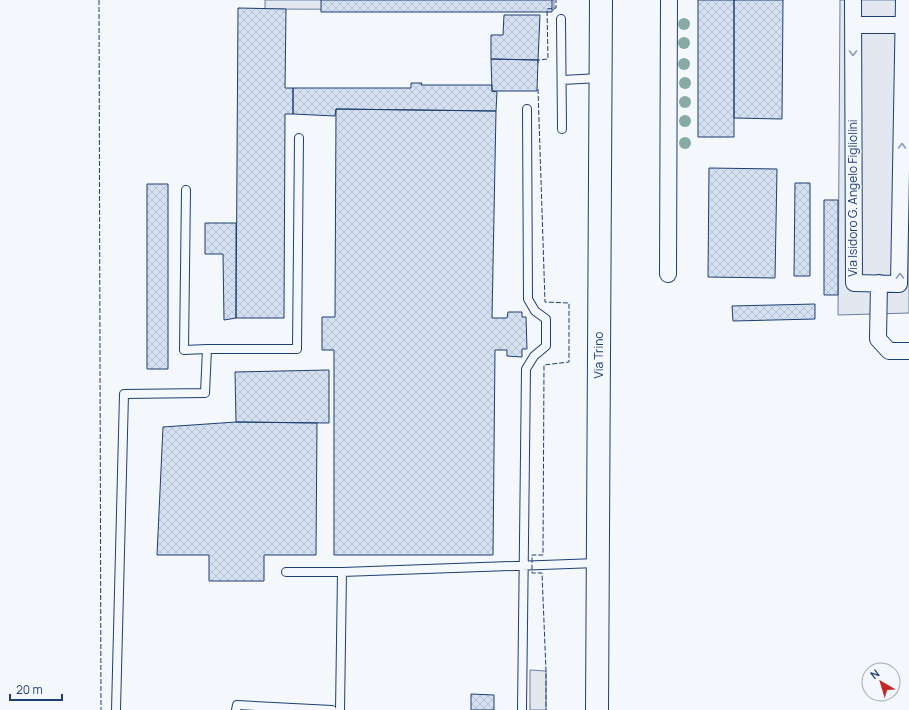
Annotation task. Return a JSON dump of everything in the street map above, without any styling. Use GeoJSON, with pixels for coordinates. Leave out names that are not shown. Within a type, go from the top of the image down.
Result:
{"type":"FeatureCollection","features":[{"type":"Feature","properties":{"kind":"main road","name":"Via Trino"},"geometry":{"type":"LineString","coordinates":[[596,710],[601,0]]}},
{"type":"Feature","properties":{"kind":"street"},"geometry":{"type":"LineString","coordinates":[[668,274],[669,0]]}},
{"type":"Feature","properties":{"kind":"street","name":"Via Isidoro G. Angelo Figliolini"},"geometry":{"type":"LineString","coordinates":[[853,0],[854,283],[879,284],[899,284],[904,0]]}},
{"type":"Feature","properties":{"kind":"street"},"geometry":{"type":"LineString","coordinates":[[853,25],[904,25]]}},
{"type":"Feature","properties":{"kind":"street"},"geometry":{"type":"LineString","coordinates":[[879,284],[878,339],[889,351],[909,351]]}},
{"type":"Feature","properties":{"kind":"lane"},"geometry":{"type":"LineString","coordinates":[[561,19],[562,129]]}},
{"type":"Feature","properties":{"kind":"lane"},"geometry":{"type":"LineString","coordinates":[[562,80],[601,78]]}},
{"type":"Feature","properties":{"kind":"lane"},"geometry":{"type":"LineString","coordinates":[[522,710],[526,369],[534,356],[546,346],[546,319],[535,311],[528,299],[527,109]]}},
{"type":"Feature","properties":{"kind":"lane"},"geometry":{"type":"LineString","coordinates":[[186,190],[184,350],[297,349],[299,138]]}},
{"type":"Feature","properties":{"kind":"lane"},"geometry":{"type":"LineString","coordinates":[[116,710],[124,394],[205,393],[207,349]]}},
{"type":"Feature","properties":{"kind":"lane"},"geometry":{"type":"LineString","coordinates":[[286,572],[342,572],[597,563]]}},
{"type":"Feature","properties":{"kind":"lane"},"geometry":{"type":"LineString","coordinates":[[340,710],[342,572]]}},
{"type":"Feature","properties":{"kind":"lane"},"geometry":{"type":"LineString","coordinates":[[236,710],[237,705],[332,710]]}},
{"type":"Feature","properties":{"kind":"shaded area"},"geometry":{"type":"Polygon","coordinates":[[[265,0],[554,0],[554,10],[265,9],[265,0]]]}},
{"type":"Feature","properties":{"kind":"shaded area"},"geometry":{"type":"Polygon","coordinates":[[[840,0],[909,0],[909,313],[838,315],[840,0]]]}},
{"type":"Feature","properties":{"kind":"shaded area"},"geometry":{"type":"Polygon","coordinates":[[[530,670],[546,671],[546,710],[530,710],[530,670]]]}},
{"type":"Feature","properties":{"kind":"building"},"geometry":{"type":"Polygon","coordinates":[[[321,0],[552,0],[552,12],[321,12],[321,0]]]}},
{"type":"Feature","properties":{"kind":"building"},"geometry":{"type":"Polygon","coordinates":[[[698,0],[734,0],[734,137],[698,137],[698,0]]]}},
{"type":"Feature","properties":{"kind":"building"},"geometry":{"type":"Polygon","coordinates":[[[734,0],[783,0],[782,119],[734,118],[734,0]]]}},
{"type":"Feature","properties":{"kind":"building"},"geometry":{"type":"Polygon","coordinates":[[[238,8],[286,9],[285,88],[293,88],[293,114],[285,114],[284,318],[236,318],[238,8]]]}},
{"type":"Feature","properties":{"kind":"building"},"geometry":{"type":"Polygon","coordinates":[[[504,15],[540,15],[538,60],[491,59],[491,35],[503,35],[504,15]]]}},
{"type":"Feature","properties":{"kind":"building"},"geometry":{"type":"Polygon","coordinates":[[[491,59],[538,60],[537,91],[492,91],[491,59]]]}},
{"type":"Feature","properties":{"kind":"building"},"geometry":{"type":"Polygon","coordinates":[[[411,83],[422,83],[421,85],[492,85],[492,91],[497,92],[496,111],[336,109],[335,116],[293,114],[293,88],[411,88],[411,83]]]}},
{"type":"Feature","properties":{"kind":"building"},"geometry":{"type":"Polygon","coordinates":[[[336,109],[496,111],[492,318],[507,318],[508,312],[522,312],[522,317],[526,317],[527,349],[522,349],[522,357],[507,356],[507,350],[495,350],[493,555],[334,555],[334,350],[322,350],[322,317],[335,317],[336,109]]]}},
{"type":"Feature","properties":{"kind":"building"},"geometry":{"type":"Polygon","coordinates":[[[709,168],[777,169],[775,278],[708,277],[709,168]]]}},
{"type":"Feature","properties":{"kind":"building"},"geometry":{"type":"Polygon","coordinates":[[[795,183],[810,183],[810,276],[794,276],[795,183]]]}},
{"type":"Feature","properties":{"kind":"building"},"geometry":{"type":"Polygon","coordinates":[[[147,184],[168,184],[168,369],[147,369],[147,184]]]}},
{"type":"Feature","properties":{"kind":"building"},"geometry":{"type":"Polygon","coordinates":[[[824,200],[838,200],[838,295],[824,295],[824,200]]]}},
{"type":"Feature","properties":{"kind":"building"},"geometry":{"type":"Polygon","coordinates":[[[205,223],[236,223],[236,318],[224,320],[223,254],[205,254],[205,223]]]}},
{"type":"Feature","properties":{"kind":"building"},"geometry":{"type":"Polygon","coordinates":[[[815,304],[815,319],[733,321],[732,306],[815,304]]]}},
{"type":"Feature","properties":{"kind":"building"},"geometry":{"type":"Polygon","coordinates":[[[329,370],[329,423],[236,422],[235,372],[329,370]]]}},
{"type":"Feature","properties":{"kind":"building"},"geometry":{"type":"Polygon","coordinates":[[[236,422],[317,423],[316,555],[264,555],[264,581],[209,581],[209,555],[157,555],[163,427],[236,422]]]}},
{"type":"Feature","properties":{"kind":"building"},"geometry":{"type":"Polygon","coordinates":[[[471,694],[494,695],[494,710],[471,710],[471,694]]]}},
{"type":"Feature","properties":{"kind":"fence"},"geometry":{"type":"LineString","coordinates":[[99,0],[101,710]]}},
{"type":"Feature","properties":{"kind":"fence"},"geometry":{"type":"LineString","coordinates":[[538,63],[538,60],[548,59],[547,9],[556,8],[556,0]]}},
{"type":"Feature","properties":{"kind":"fence"},"geometry":{"type":"LineString","coordinates":[[538,89],[545,302],[569,303],[569,362],[544,365],[543,555],[532,555],[532,573],[542,573],[546,710]]}}]}
